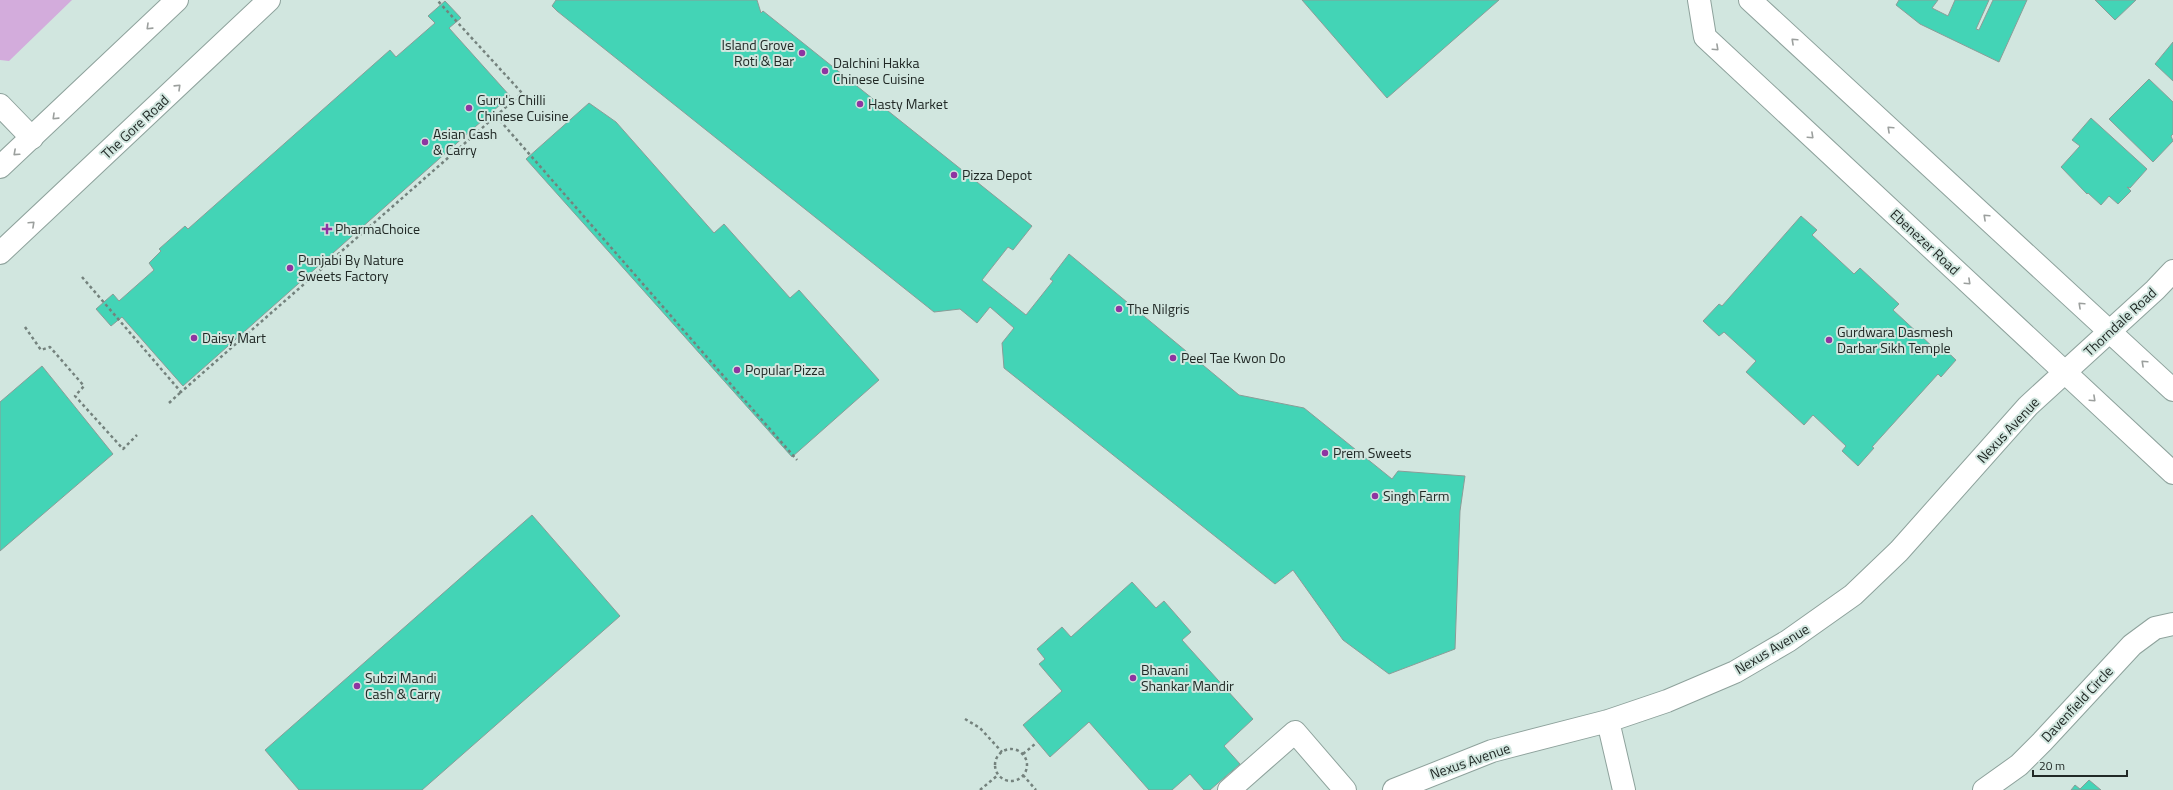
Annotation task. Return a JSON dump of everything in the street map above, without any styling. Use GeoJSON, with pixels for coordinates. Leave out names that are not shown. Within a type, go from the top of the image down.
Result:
{"type":"FeatureCollection","features":[{"type":"Feature","properties":{"kind":"main road"},"geometry":{"type":"LineString","coordinates":[[0,167],[177,0]]}},
{"type":"Feature","properties":{"kind":"main road","name":"The Gore Road"},"geometry":{"type":"LineString","coordinates":[[0,253],[269,0]]}},
{"type":"Feature","properties":{"kind":"main road","name":"Ebenezer Road"},"geometry":{"type":"LineString","coordinates":[[1699,0],[1705,37],[2173,473]]}},
{"type":"Feature","properties":{"kind":"main road"},"geometry":{"type":"LineString","coordinates":[[1750,0],[2173,390]]}},
{"type":"Feature","properties":{"kind":"main road"},"geometry":{"type":"LineString","coordinates":[[0,105],[32,138]]}},
{"type":"Feature","properties":{"kind":"main road","name":"Thorndale Road"},"geometry":{"type":"LineString","coordinates":[[2065,372],[2173,271]]}},
{"type":"Feature","properties":{"kind":"main road","name":"Nexus Avenue"},"geometry":{"type":"LineString","coordinates":[[1394,790],[1492,751],[1608,721],[1668,701],[1735,672],[1788,641],[1846,600],[1899,551],[2028,406],[2065,372]]}},
{"type":"Feature","properties":{"kind":"main road","name":"Davenfield Circle"},"geometry":{"type":"LineString","coordinates":[[1984,790],[2014,769],[2038,746],[2132,645],[2155,628],[2173,624]]}},
{"type":"Feature","properties":{"kind":"main road"},"geometry":{"type":"LineString","coordinates":[[1608,721],[1624,790]]}},
{"type":"Feature","properties":{"kind":"main road"},"geometry":{"type":"LineString","coordinates":[[1229,790],[1295,732],[1344,790]]}},
{"type":"Feature","properties":{"kind":"path"},"geometry":{"type":"LineString","coordinates":[[169,403],[522,93],[437,0]]}},
{"type":"Feature","properties":{"kind":"path"},"geometry":{"type":"LineString","coordinates":[[496,116],[797,460]]}},
{"type":"Feature","properties":{"kind":"path"},"geometry":{"type":"LineString","coordinates":[[82,277],[181,392]]}},
{"type":"Feature","properties":{"kind":"path"},"geometry":{"type":"LineString","coordinates":[[25,328],[40,350],[50,347],[84,386],[75,396],[123,449],[137,434]]}},
{"type":"Feature","properties":{"kind":"path"},"geometry":{"type":"LineString","coordinates":[[965,720],[980,728],[1002,752]]}},
{"type":"Feature","properties":{"kind":"path"},"geometry":{"type":"LineString","coordinates":[[1023,754],[1035,744]]}},
{"type":"Feature","properties":{"kind":"path"},"geometry":{"type":"LineString","coordinates":[[1015,750],[1023,754],[1027,767],[1023,775],[1016,780],[1011,781],[1006,780],[998,774],[996,770],[996,760],[1002,752],[1015,750]]}},
{"type":"Feature","properties":{"kind":"path"},"geometry":{"type":"LineString","coordinates":[[980,790],[998,774]]}},
{"type":"Feature","properties":{"kind":"path"},"geometry":{"type":"LineString","coordinates":[[1023,775],[1036,790]]}},
{"type":"Feature","properties":{"kind":"shaded area"},"geometry":{"type":"Polygon","coordinates":[[[0,0],[72,0],[9,61],[0,60],[0,0]]]}},
{"type":"Feature","properties":{"kind":"building"},"geometry":{"type":"Polygon","coordinates":[[[556,0],[757,0],[761,13],[763,11],[1032,226],[1013,250],[1008,247],[982,280],[1026,315],[1053,281],[1050,279],[1069,254],[1239,395],[1304,408],[1392,479],[1398,471],[1465,476],[1460,511],[1455,649],[1389,674],[1343,640],[1293,570],[1275,584],[1004,368],[1002,343],[1014,328],[990,307],[977,323],[960,309],[934,312],[557,11],[552,6],[556,0]]]}},
{"type":"Feature","properties":{"kind":"building"},"geometry":{"type":"Polygon","coordinates":[[[1302,0],[1499,0],[1387,98],[1302,0]]]}},
{"type":"Feature","properties":{"kind":"building"},"geometry":{"type":"Polygon","coordinates":[[[1899,0],[1938,0],[1932,8],[1948,16],[1955,0],[1989,0],[1976,29],[1979,30],[1993,0],[2027,0],[1999,62],[1920,24],[1896,5],[1899,0]]]}},
{"type":"Feature","properties":{"kind":"building"},"geometry":{"type":"Polygon","coordinates":[[[2095,0],[2136,0],[2115,20],[2095,0]]]}},
{"type":"Feature","properties":{"kind":"building"},"geometry":{"type":"Polygon","coordinates":[[[445,1],[461,18],[449,28],[510,96],[183,386],[122,317],[111,326],[96,309],[113,294],[119,301],[154,270],[149,263],[161,251],[159,249],[185,226],[188,229],[390,50],[396,57],[435,23],[428,16],[445,1]]]}},
{"type":"Feature","properties":{"kind":"building"},"geometry":{"type":"Polygon","coordinates":[[[2173,42],[2173,81],[2155,64],[2173,42]]]}},
{"type":"Feature","properties":{"kind":"building"},"geometry":{"type":"Polygon","coordinates":[[[2149,79],[2173,102],[2173,134],[2171,136],[2173,141],[2153,162],[2109,119],[2149,79]]]}},
{"type":"Feature","properties":{"kind":"building"},"geometry":{"type":"Polygon","coordinates":[[[589,103],[616,122],[714,233],[724,224],[790,298],[799,290],[879,380],[792,457],[526,159],[589,103]]]}},
{"type":"Feature","properties":{"kind":"building"},"geometry":{"type":"Polygon","coordinates":[[[2091,118],[2147,169],[2130,188],[2127,187],[2131,191],[2118,204],[2109,196],[2101,205],[2088,193],[2087,194],[2061,167],[2080,146],[2072,140],[2091,118]]]}},
{"type":"Feature","properties":{"kind":"building","name":"Gurdwara Dasmesh Darbar Sikh Temple"},"geometry":{"type":"Polygon","coordinates":[[[1801,216],[1817,230],[1812,235],[1854,274],[1860,268],[1899,304],[1893,310],[1935,349],[1939,344],[1956,360],[1941,377],[1938,374],[1872,447],[1874,448],[1858,466],[1842,451],[1846,446],[1813,415],[1804,425],[1746,372],[1756,361],[1724,332],[1719,336],[1703,321],[1719,304],[1722,306],[1801,216]]]}},
{"type":"Feature","properties":{"kind":"building"},"geometry":{"type":"Polygon","coordinates":[[[42,366],[113,454],[0,551],[0,402],[42,366]]]}},
{"type":"Feature","properties":{"kind":"building"},"geometry":{"type":"Polygon","coordinates":[[[532,515],[620,616],[422,790],[299,790],[265,750],[532,515]]]}},
{"type":"Feature","properties":{"kind":"building","name":"Bhavani Shankar Mandir"},"geometry":{"type":"Polygon","coordinates":[[[1132,582],[1156,608],[1164,601],[1191,632],[1182,640],[1253,719],[1224,746],[1240,764],[1210,790],[1204,790],[1190,774],[1172,790],[1149,790],[1089,722],[1050,757],[1023,725],[1062,691],[1039,664],[1045,659],[1037,649],[1062,627],[1071,637],[1132,582]]]}},
{"type":"Feature","properties":{"kind":"building"},"geometry":{"type":"Polygon","coordinates":[[[2089,780],[2101,790],[2071,790],[2075,785],[2080,789],[2089,780]]]}},
{"type":"Feature","properties":{"kind":"place","name":"Island Grove Roti & Bar"},"geometry":{"type":"Point","coordinates":[802,53]}},
{"type":"Feature","properties":{"kind":"place","name":"Dalchini Hakka Chinese Cuisine"},"geometry":{"type":"Point","coordinates":[825,71]}},
{"type":"Feature","properties":{"kind":"place","name":"Hasty Market"},"geometry":{"type":"Point","coordinates":[860,104]}},
{"type":"Feature","properties":{"kind":"place","name":"Guru's Chilli Chinese Cuisine"},"geometry":{"type":"Point","coordinates":[469,108]}},
{"type":"Feature","properties":{"kind":"place","name":"Asian Cash & Carry"},"geometry":{"type":"Point","coordinates":[425,142]}},
{"type":"Feature","properties":{"kind":"place","name":"Pizza Depot"},"geometry":{"type":"Point","coordinates":[954,175]}},
{"type":"Feature","properties":{"kind":"place","name":"PharmaChoice"},"geometry":{"type":"Point","coordinates":[327,229]}},
{"type":"Feature","properties":{"kind":"place","name":"Punjabi By Nature Sweets Factory"},"geometry":{"type":"Point","coordinates":[290,268]}},
{"type":"Feature","properties":{"kind":"place","name":"The Nilgris"},"geometry":{"type":"Point","coordinates":[1119,309]}},
{"type":"Feature","properties":{"kind":"place","name":"Daisy Mart"},"geometry":{"type":"Point","coordinates":[194,338]}},
{"type":"Feature","properties":{"kind":"place","name":"Gurdwara Dasmesh Darbar Sikh Temple"},"geometry":{"type":"Point","coordinates":[1829,340]}},
{"type":"Feature","properties":{"kind":"place","name":"Peel Tae Kwon Do"},"geometry":{"type":"Point","coordinates":[1173,358]}},
{"type":"Feature","properties":{"kind":"place","name":"Popular Pizza"},"geometry":{"type":"Point","coordinates":[737,370]}},
{"type":"Feature","properties":{"kind":"place","name":"Prem Sweets"},"geometry":{"type":"Point","coordinates":[1325,453]}},
{"type":"Feature","properties":{"kind":"place","name":"Singh Farm"},"geometry":{"type":"Point","coordinates":[1375,496]}},
{"type":"Feature","properties":{"kind":"place","name":"Bhavani Shankar Mandir"},"geometry":{"type":"Point","coordinates":[1133,678]}},
{"type":"Feature","properties":{"kind":"place","name":"Subzi Mandi Cash & Carry"},"geometry":{"type":"Point","coordinates":[357,686]}}]}
